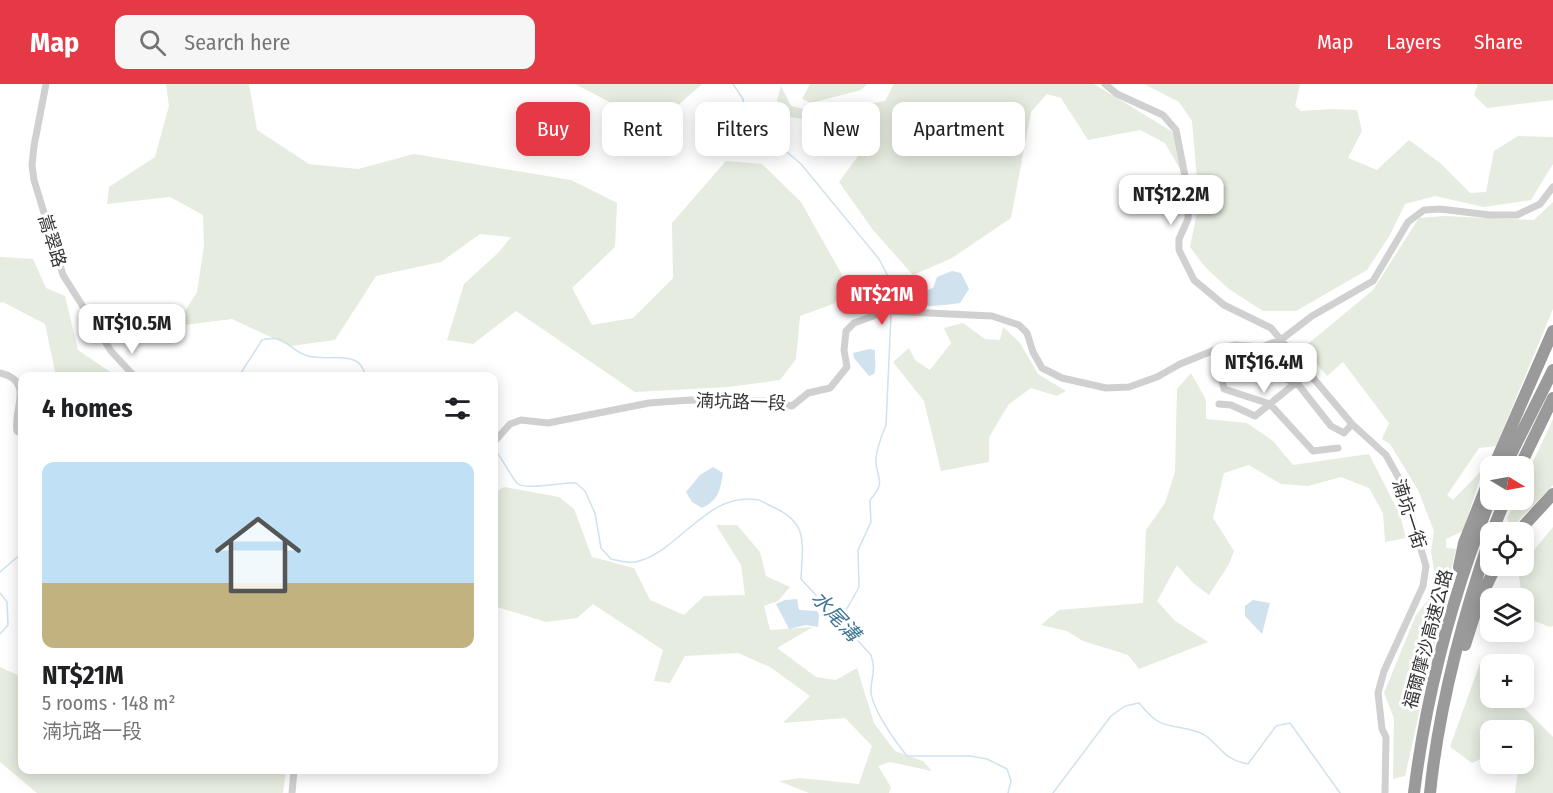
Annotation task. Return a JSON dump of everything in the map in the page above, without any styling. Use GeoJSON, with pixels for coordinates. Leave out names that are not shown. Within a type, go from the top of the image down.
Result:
{"type":"FeatureCollection","features":[{"type":"Feature","properties":{"kind":"highway"},"geometry":{"type":"LineString","coordinates":[[1498,456],[1552,334]]}},
{"type":"Feature","properties":{"kind":"highway"},"geometry":{"type":"LineString","coordinates":[[1510,456],[1553,370]]}},
{"type":"Feature","properties":{"kind":"highway"},"geometry":{"type":"LineString","coordinates":[[1525,456],[1553,398]]}},
{"type":"Feature","properties":{"kind":"highway"},"geometry":{"type":"LineString","coordinates":[[1527,522],[1553,494]]}},
{"type":"Feature","properties":{"kind":"highway"},"geometry":{"type":"LineString","coordinates":[[1438,656],[1464,543],[1480,503]]}},
{"type":"Feature","properties":{"kind":"highway","name":"福爾摩沙高速公路"},"geometry":{"type":"LineString","coordinates":[[1414,793],[1419,752],[1438,656],[1462,577],[1487,510]]}},
{"type":"Feature","properties":{"kind":"highway","name":"福爾摩沙高速公路"},"geometry":{"type":"LineString","coordinates":[[1430,793],[1434,754],[1449,678],[1468,603],[1480,567]]}},
{"type":"Feature","properties":{"kind":"highway"},"geometry":{"type":"LineString","coordinates":[[1449,678],[1463,651],[1479,601],[1491,576]]}},
{"type":"Feature","properties":{"kind":"street","name":"嵩翠路"},"geometry":{"type":"LineString","coordinates":[[46,84],[32,165],[34,180],[63,275],[111,351],[131,372]]}},
{"type":"Feature","properties":{"kind":"street","name":"湳坑一街"},"geometry":{"type":"LineString","coordinates":[[1105,84],[1117,94],[1162,115],[1176,130],[1190,196],[1188,219],[1179,239],[1179,250],[1194,280],[1224,305],[1271,328],[1352,424],[1386,455],[1401,482],[1426,566],[1423,586],[1384,671],[1378,693],[1382,729],[1386,737],[1385,793]]}},
{"type":"Feature","properties":{"kind":"street","name":"湳坑路一段"},"geometry":{"type":"LineString","coordinates":[[498,438],[510,424],[521,420],[548,423],[649,403],[690,400],[765,401],[792,406],[808,393],[830,388],[847,367],[844,350],[846,331],[855,323],[887,311],[992,316],[1018,325],[1027,333],[1033,352],[1042,368],[1062,378],[1106,388],[1129,387],[1157,377],[1180,364],[1212,351],[1235,345],[1262,347],[1282,339],[1312,316],[1373,281],[1408,222],[1424,210],[1440,209],[1490,215],[1517,215],[1540,204],[1553,187]]}},
{"type":"Feature","properties":{"kind":"street"},"geometry":{"type":"LineString","coordinates":[[1219,371],[1246,366],[1297,383],[1331,426],[1344,433],[1352,424]]}},
{"type":"Feature","properties":{"kind":"street"},"geometry":{"type":"LineString","coordinates":[[1219,404],[1231,405],[1255,416],[1310,372]]}},
{"type":"Feature","properties":{"kind":"street"},"geometry":{"type":"LineString","coordinates":[[0,373],[14,379],[18,384]]}},
{"type":"Feature","properties":{"kind":"street"},"geometry":{"type":"LineString","coordinates":[[1222,380],[1224,389],[1230,393],[1270,404],[1313,451],[1338,448]]}},
{"type":"Feature","properties":{"kind":"street"},"geometry":{"type":"LineString","coordinates":[[18,416],[16,426],[18,431]]}},
{"type":"Feature","properties":{"kind":"street"},"geometry":{"type":"LineString","coordinates":[[292,793],[294,774]]}},
{"type":"Feature","properties":{"kind":"shaded area"},"geometry":{"type":"Polygon","coordinates":[[[166,84],[249,84],[257,130],[309,164],[358,169],[414,154],[571,180],[617,203],[615,247],[572,288],[592,325],[633,318],[673,278],[672,223],[726,161],[762,164],[801,202],[850,289],[833,304],[800,316],[796,359],[780,380],[728,387],[635,392],[516,311],[473,344],[447,340],[464,284],[499,252],[511,237],[480,234],[441,262],[376,276],[335,340],[290,346],[232,319],[176,326],[197,292],[204,246],[203,215],[170,197],[107,204],[109,187],[155,157],[169,106],[166,84]]]}},
{"type":"Feature","properties":{"kind":"shaded area"},"geometry":{"type":"Polygon","coordinates":[[[575,84],[701,84],[682,102],[610,102],[575,84]]]}},
{"type":"Feature","properties":{"kind":"shaded area"},"geometry":{"type":"Polygon","coordinates":[[[810,84],[867,84],[861,90],[815,102],[802,99],[810,84]]]}},
{"type":"Feature","properties":{"kind":"shaded area"},"geometry":{"type":"Polygon","coordinates":[[[894,84],[1094,84],[1176,134],[1181,171],[1165,143],[1140,130],[1088,140],[1061,98],[1047,94],[1031,112],[1025,144],[1025,102],[892,102],[892,156],[1023,156],[1011,218],[952,258],[913,275],[873,230],[839,182],[858,156],[880,156],[880,102],[885,101],[894,84]]]}},
{"type":"Feature","properties":{"kind":"shaded area"},"geometry":{"type":"Polygon","coordinates":[[[1144,84],[1300,84],[1295,106],[1301,111],[1357,110],[1362,131],[1348,158],[1377,170],[1409,140],[1440,163],[1470,193],[1486,192],[1494,151],[1518,136],[1553,137],[1553,164],[1531,200],[1484,207],[1435,196],[1405,204],[1390,235],[1367,270],[1296,311],[1263,311],[1229,289],[1206,268],[1190,247],[1199,202],[1192,121],[1179,102],[1144,84]]]}},
{"type":"Feature","properties":{"kind":"shaded area"},"geometry":{"type":"Polygon","coordinates":[[[1478,84],[1553,84],[1553,100],[1487,108],[1474,95],[1478,84]]]}},
{"type":"Feature","properties":{"kind":"shaded area"},"geometry":{"type":"Polygon","coordinates":[[[781,86],[789,102],[778,102],[781,86]]]}},
{"type":"Feature","properties":{"kind":"shaded area"},"geometry":{"type":"Polygon","coordinates":[[[790,104],[802,109],[802,119],[790,117],[790,104]]]}},
{"type":"Feature","properties":{"kind":"shaded area"},"geometry":{"type":"Polygon","coordinates":[[[1553,202],[1553,309],[1496,446],[1479,448],[1447,495],[1453,500],[1480,472],[1463,531],[1446,539],[1446,548],[1456,549],[1405,776],[1393,779],[1394,718],[1384,693],[1416,615],[1428,600],[1435,576],[1431,551],[1434,531],[1418,490],[1390,444],[1382,439],[1389,423],[1343,362],[1327,376],[1303,348],[1373,290],[1419,218],[1444,216],[1534,220],[1553,202]]]}},
{"type":"Feature","properties":{"kind":"shaded area"},"geometry":{"type":"Polygon","coordinates":[[[0,257],[33,259],[46,288],[65,296],[78,350],[110,372],[55,372],[45,324],[3,302],[0,303],[0,257]]]}},
{"type":"Feature","properties":{"kind":"shaded area"},"geometry":{"type":"Polygon","coordinates":[[[963,323],[985,339],[1000,340],[1003,327],[1020,343],[1038,374],[1066,391],[1057,396],[1031,388],[1009,404],[989,437],[989,462],[941,471],[924,401],[893,362],[909,348],[915,360],[930,370],[951,343],[944,328],[963,323]]]}},
{"type":"Feature","properties":{"kind":"shaded area"},"geometry":{"type":"Polygon","coordinates":[[[1191,373],[1206,400],[1206,419],[1247,423],[1273,441],[1293,465],[1369,454],[1400,515],[1406,538],[1385,542],[1383,513],[1369,488],[1341,477],[1308,486],[1281,484],[1249,465],[1224,473],[1213,518],[1234,551],[1229,564],[1209,595],[1192,582],[1177,565],[1157,601],[1175,621],[1208,642],[1139,669],[1128,655],[1083,641],[1067,631],[1041,625],[1059,610],[1143,603],[1146,530],[1165,503],[1175,472],[1177,389],[1191,373]]]}},
{"type":"Feature","properties":{"kind":"shaded area"},"geometry":{"type":"Polygon","coordinates":[[[1553,419],[1553,485],[1534,504],[1534,460],[1553,419]]]}},
{"type":"Feature","properties":{"kind":"shaded area"},"geometry":{"type":"Polygon","coordinates":[[[504,487],[559,497],[574,509],[592,557],[634,568],[650,600],[684,615],[704,596],[745,595],[741,565],[716,525],[737,525],[760,552],[766,576],[790,587],[778,601],[764,606],[770,630],[813,627],[777,648],[816,677],[836,680],[857,668],[874,723],[895,751],[923,761],[932,771],[890,762],[878,766],[891,787],[889,793],[809,793],[779,781],[800,778],[859,784],[872,746],[845,718],[783,723],[810,696],[770,667],[738,653],[685,656],[670,683],[654,681],[663,650],[593,604],[577,618],[546,622],[498,607],[498,491],[504,487]]]}},
{"type":"Feature","properties":{"kind":"shaded area"},"geometry":{"type":"Polygon","coordinates":[[[1511,510],[1529,510],[1517,522],[1509,522],[1507,518],[1511,510]]]}},
{"type":"Feature","properties":{"kind":"shaded area"},"geometry":{"type":"Polygon","coordinates":[[[1553,527],[1553,626],[1550,627],[1534,621],[1534,588],[1521,588],[1519,576],[1534,576],[1534,550],[1553,527]]]}},
{"type":"Feature","properties":{"kind":"shaded area"},"geometry":{"type":"Polygon","coordinates":[[[1480,663],[1480,708],[1524,708],[1553,737],[1553,793],[1515,793],[1518,774],[1534,774],[1534,720],[1480,720],[1480,759],[1472,763],[1450,747],[1480,663]]]}},
{"type":"Feature","properties":{"kind":"shaded area"},"geometry":{"type":"Polygon","coordinates":[[[0,667],[18,675],[18,774],[285,774],[283,793],[37,793],[0,762],[0,667]]]}},
{"type":"Feature","properties":{"kind":"water"},"geometry":{"type":"Polygon","coordinates":[[[952,271],[961,273],[969,289],[960,303],[938,306],[900,304],[902,292],[906,290],[921,293],[933,288],[937,277],[952,271]]]}},
{"type":"Feature","properties":{"kind":"water"},"geometry":{"type":"Polygon","coordinates":[[[875,350],[875,368],[874,374],[869,376],[854,358],[853,353],[875,350]]]}},
{"type":"Feature","properties":{"kind":"water"},"geometry":{"type":"Polygon","coordinates":[[[713,467],[723,473],[721,485],[712,502],[702,508],[692,502],[686,492],[700,475],[713,467]]]}},
{"type":"Feature","properties":{"kind":"water"},"geometry":{"type":"Polygon","coordinates":[[[797,599],[799,610],[817,611],[818,627],[806,625],[789,629],[776,604],[785,600],[797,599]]]}},
{"type":"Feature","properties":{"kind":"water"},"geometry":{"type":"Polygon","coordinates":[[[1253,600],[1270,603],[1262,634],[1245,616],[1245,606],[1253,600]]]}},
{"type":"Feature","properties":{"kind":"waterway"},"geometry":{"type":"LineString","coordinates":[[733,84],[743,99],[748,136],[780,146],[801,164],[879,259],[891,282],[891,310]]}},
{"type":"Feature","properties":{"kind":"waterway"},"geometry":{"type":"LineString","coordinates":[[838,618],[848,607],[859,587],[858,550],[871,522],[870,500],[880,483],[876,458],[886,425],[891,314]]}},
{"type":"Feature","properties":{"kind":"waterway","name":"水尾溝"},"geometry":{"type":"LineString","coordinates":[[242,372],[262,340],[270,339],[282,340],[311,357],[344,358],[356,361],[364,372]]}},
{"type":"Feature","properties":{"kind":"waterway","name":"水尾溝"},"geometry":{"type":"LineString","coordinates":[[498,453],[518,484],[529,486],[576,483],[585,491],[595,513],[601,548],[611,559],[618,561],[636,562],[654,555],[710,512],[741,499],[759,500],[786,514],[799,529],[802,547],[801,579],[871,655],[873,701],[886,726],[907,756],[970,756],[987,759],[1007,769],[1011,781],[1008,793]]}},
{"type":"Feature","properties":{"kind":"waterway","name":"水尾溝"},"geometry":{"type":"LineString","coordinates":[[0,572],[18,556]]}},
{"type":"Feature","properties":{"kind":"waterway","name":"水尾溝"},"geometry":{"type":"LineString","coordinates":[[0,593],[7,602],[8,625],[0,634]]}},
{"type":"Feature","properties":{"kind":"waterway","name":"水尾溝"},"geometry":{"type":"LineString","coordinates":[[1053,793],[1111,716],[1125,706],[1139,703],[1161,723],[1200,733],[1211,740],[1228,757],[1248,764],[1276,726],[1290,723],[1340,793]]}}]}
